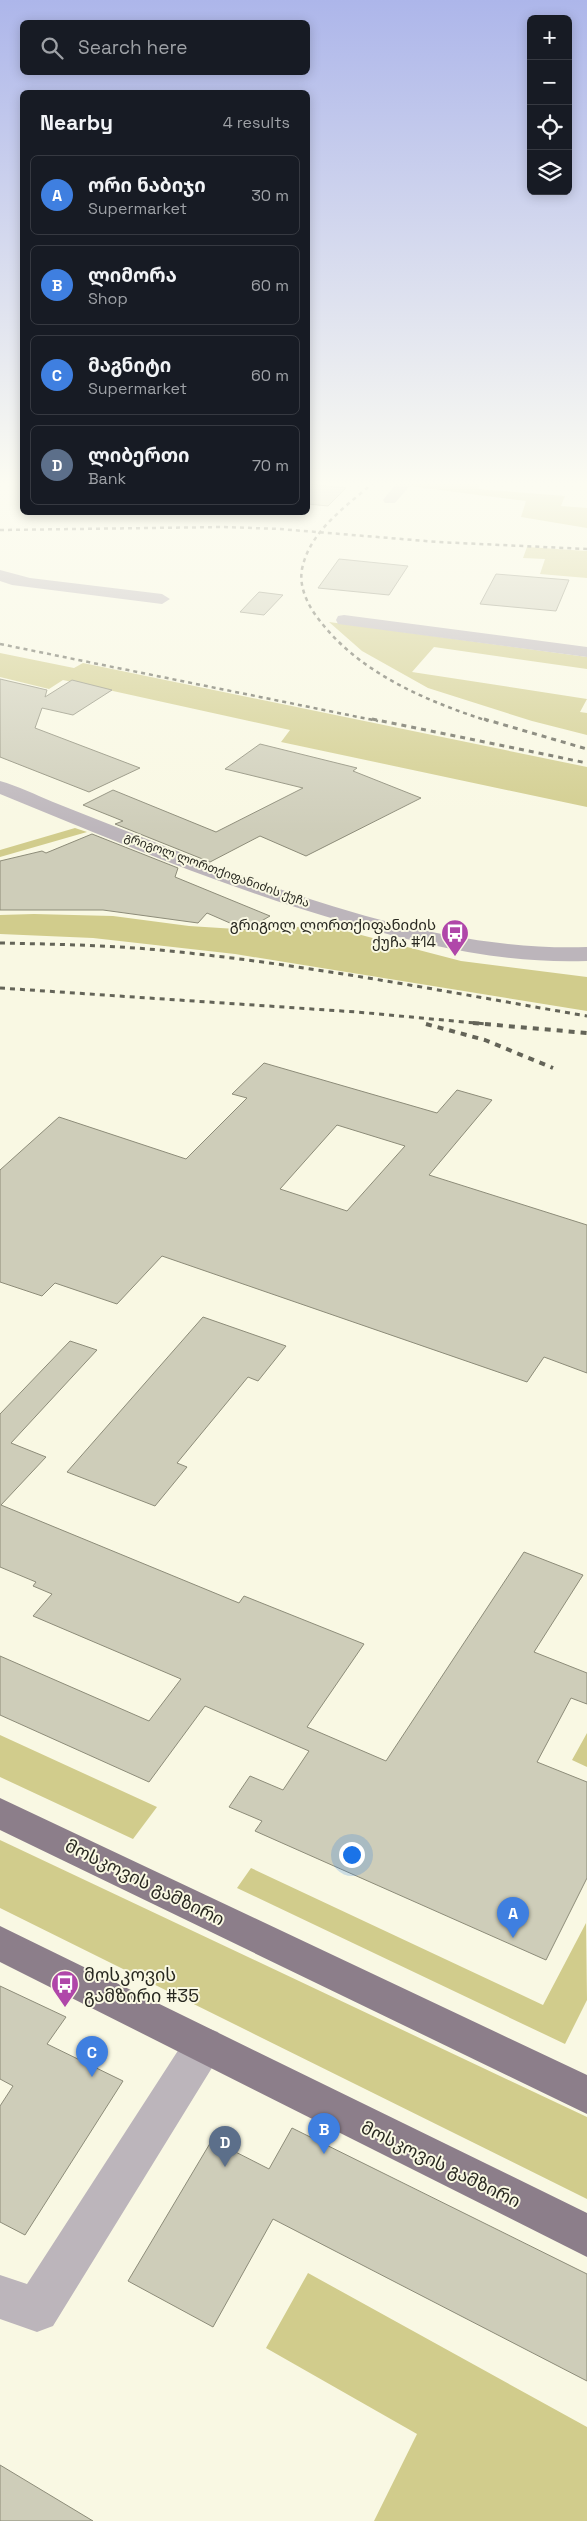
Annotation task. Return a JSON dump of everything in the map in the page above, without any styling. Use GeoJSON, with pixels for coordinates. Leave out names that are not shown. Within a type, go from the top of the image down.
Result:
{"type":"FeatureCollection","features":[{"type":"Feature","properties":{"kind":"main road","name":"მოსკოვის გამზირი"},"geometry":{"type":"LineString","coordinates":[[0,1813],[587,2095]]}},
{"type":"Feature","properties":{"kind":"main road","name":"მოსკოვის გამზირი"},"geometry":{"type":"LineString","coordinates":[[0,1943],[587,2236]]}},
{"type":"Feature","properties":{"kind":"street"},"geometry":{"type":"LineString","coordinates":[[344,620],[587,652]]}},
{"type":"Feature","properties":{"kind":"street","name":"გრიგოლ ლორთქიფანიძის ქუჩა"},"geometry":{"type":"LineString","coordinates":[[0,787],[257,887],[345,916],[420,936],[487,950],[540,956],[587,954]]}},
{"type":"Feature","properties":{"kind":"street"},"geometry":{"type":"LineString","coordinates":[[0,2297],[37,2310],[204,2045]]}},
{"type":"Feature","properties":{"kind":"shaded area"},"geometry":{"type":"Polygon","coordinates":[[[329,622],[587,657],[587,669],[434,647],[412,672],[587,699],[580,712],[587,713],[587,735],[532,721],[428,688],[362,651],[329,622]]]}},
{"type":"Feature","properties":{"kind":"shaded area"},"geometry":{"type":"Polygon","coordinates":[[[0,653],[74,668],[83,663],[587,767],[587,807],[281,742],[290,730],[63,680],[49,689],[0,677],[0,653]]]}},
{"type":"Feature","properties":{"kind":"shaded area"},"geometry":{"type":"Polygon","coordinates":[[[75,828],[87,832],[0,857],[0,850],[75,828]]]}},
{"type":"Feature","properties":{"kind":"shaded area"},"geometry":{"type":"Polygon","coordinates":[[[0,915],[113,916],[189,926],[268,931],[319,924],[461,961],[587,977],[587,1011],[235,954],[93,938],[0,934],[0,915]]]}},
{"type":"Feature","properties":{"kind":"shaded area"},"geometry":{"type":"Polygon","coordinates":[[[587,1733],[587,1767],[572,1760],[587,1733]]]}},
{"type":"Feature","properties":{"kind":"shaded area"},"geometry":{"type":"Polygon","coordinates":[[[0,1735],[157,1807],[133,1839],[0,1777],[0,1735]]]}},
{"type":"Feature","properties":{"kind":"shaded area"},"geometry":{"type":"Polygon","coordinates":[[[0,1840],[587,2117],[587,2199],[0,1908],[0,1840]]]}},
{"type":"Feature","properties":{"kind":"shaded area"},"geometry":{"type":"Polygon","coordinates":[[[251,1868],[543,2005],[586,1923],[587,2000],[565,2044],[237,1888],[251,1868]]]}},
{"type":"Feature","properties":{"kind":"shaded area"},"geometry":{"type":"Polygon","coordinates":[[[308,2273],[587,2427],[587,2521],[374,2521],[417,2434],[266,2348],[308,2273]]]}},
{"type":"Feature","properties":{"kind":"building"},"geometry":{"type":"Polygon","coordinates":[[[252,600],[279,600],[264,615],[240,612],[252,600]]]}},
{"type":"Feature","properties":{"kind":"building"},"geometry":{"type":"Polygon","coordinates":[[[482,600],[561,600],[556,611],[480,604],[482,600]]]}},
{"type":"Feature","properties":{"kind":"building"},"geometry":{"type":"Polygon","coordinates":[[[0,679],[47,690],[45,697],[72,680],[112,690],[73,715],[42,708],[35,728],[140,768],[89,792],[0,757],[0,679]]]}},
{"type":"Feature","properties":{"kind":"building"},"geometry":{"type":"Polygon","coordinates":[[[260,744],[357,768],[353,771],[421,798],[306,856],[260,836],[210,862],[115,824],[123,821],[83,805],[113,790],[216,832],[303,788],[225,769],[260,744]]]}},
{"type":"Feature","properties":{"kind":"building"},"geometry":{"type":"Polygon","coordinates":[[[92,834],[178,868],[175,877],[270,916],[246,930],[207,913],[198,923],[103,910],[0,910],[0,861],[42,851],[46,853],[92,834]]]}},
{"type":"Feature","properties":{"kind":"building"},"geometry":{"type":"Polygon","coordinates":[[[264,1063],[437,1113],[457,1090],[492,1100],[429,1175],[587,1225],[587,1373],[544,1357],[527,1382],[162,1256],[117,1304],[55,1283],[42,1296],[0,1282],[0,1170],[59,1117],[186,1159],[247,1098],[232,1094],[264,1063]],[[337,1125],[280,1189],[347,1211],[405,1146],[337,1125]]]}},
{"type":"Feature","properties":{"kind":"building"},"geometry":{"type":"Polygon","coordinates":[[[203,1317],[286,1346],[258,1381],[248,1377],[177,1463],[187,1467],[155,1506],[67,1472],[203,1317]]]}},
{"type":"Feature","properties":{"kind":"building"},"geometry":{"type":"Polygon","coordinates":[[[70,1341],[97,1350],[11,1443],[46,1457],[1,1505],[239,1603],[244,1596],[364,1644],[307,1727],[386,1761],[524,1552],[583,1575],[534,1652],[587,1673],[587,1704],[571,1698],[537,1762],[587,1782],[587,1878],[546,1960],[255,1831],[262,1821],[229,1807],[250,1776],[283,1790],[309,1751],[205,1706],[149,1782],[0,1715],[0,1656],[149,1721],[181,1679],[33,1616],[52,1594],[33,1586],[36,1582],[0,1567],[0,1414],[70,1341]]]}},
{"type":"Feature","properties":{"kind":"building"},"geometry":{"type":"Polygon","coordinates":[[[0,1986],[66,2017],[47,2044],[123,2081],[25,2235],[0,2222],[0,2106],[13,2086],[0,2079],[0,1986]]]}},
{"type":"Feature","properties":{"kind":"building"},"geometry":{"type":"Polygon","coordinates":[[[292,2128],[587,2274],[587,2381],[273,2219],[213,2327],[128,2281],[212,2140],[269,2169],[292,2128]]]}},
{"type":"Feature","properties":{"kind":"building"},"geometry":{"type":"Polygon","coordinates":[[[0,2465],[93,2521],[0,2521],[0,2465]]]}},
{"type":"Feature","properties":{"kind":"railway"},"geometry":{"type":"LineString","coordinates":[[307,600],[311,609],[336,639],[354,656],[374,670],[418,694],[488,721]]}},
{"type":"Feature","properties":{"kind":"railway"},"geometry":{"type":"LineString","coordinates":[[0,644],[378,721]]}},
{"type":"Feature","properties":{"kind":"railway"},"geometry":{"type":"LineString","coordinates":[[372,719],[587,763]]}},
{"type":"Feature","properties":{"kind":"railway"},"geometry":{"type":"LineString","coordinates":[[484,719],[587,749]]}},
{"type":"Feature","properties":{"kind":"railway"},"geometry":{"type":"LineString","coordinates":[[0,943],[148,949],[258,961],[587,1016]]}},
{"type":"Feature","properties":{"kind":"railway"},"geometry":{"type":"LineString","coordinates":[[0,988],[357,1012],[486,1024]]}},
{"type":"Feature","properties":{"kind":"railway"},"geometry":{"type":"LineString","coordinates":[[473,1023],[587,1033]]}},
{"type":"Feature","properties":{"kind":"railway"},"geometry":{"type":"LineString","coordinates":[[426,1024],[485,1040],[553,1068]]}},
{"type":"Feature","properties":{"kind":"place","name":"გრიგოლ ლორთქიფანიძის ქუჩა #14"},"geometry":{"type":"Point","coordinates":[455,957]}},
{"type":"Feature","properties":{"kind":"place","name":"ორი ნაბიჯი"},"geometry":{"type":"Point","coordinates":[513,1938]}},
{"type":"Feature","properties":{"kind":"place","name":"მოსკოვის გამზირი #35"},"geometry":{"type":"Point","coordinates":[65,2008]}},
{"type":"Feature","properties":{"kind":"place","name":"მაგნიტი"},"geometry":{"type":"Point","coordinates":[92,2077]}},
{"type":"Feature","properties":{"kind":"place","name":"ლიმორა"},"geometry":{"type":"Point","coordinates":[324,2154]}},
{"type":"Feature","properties":{"kind":"place","name":"ლიბერთი"},"geometry":{"type":"Point","coordinates":[225,2167]}}]}
